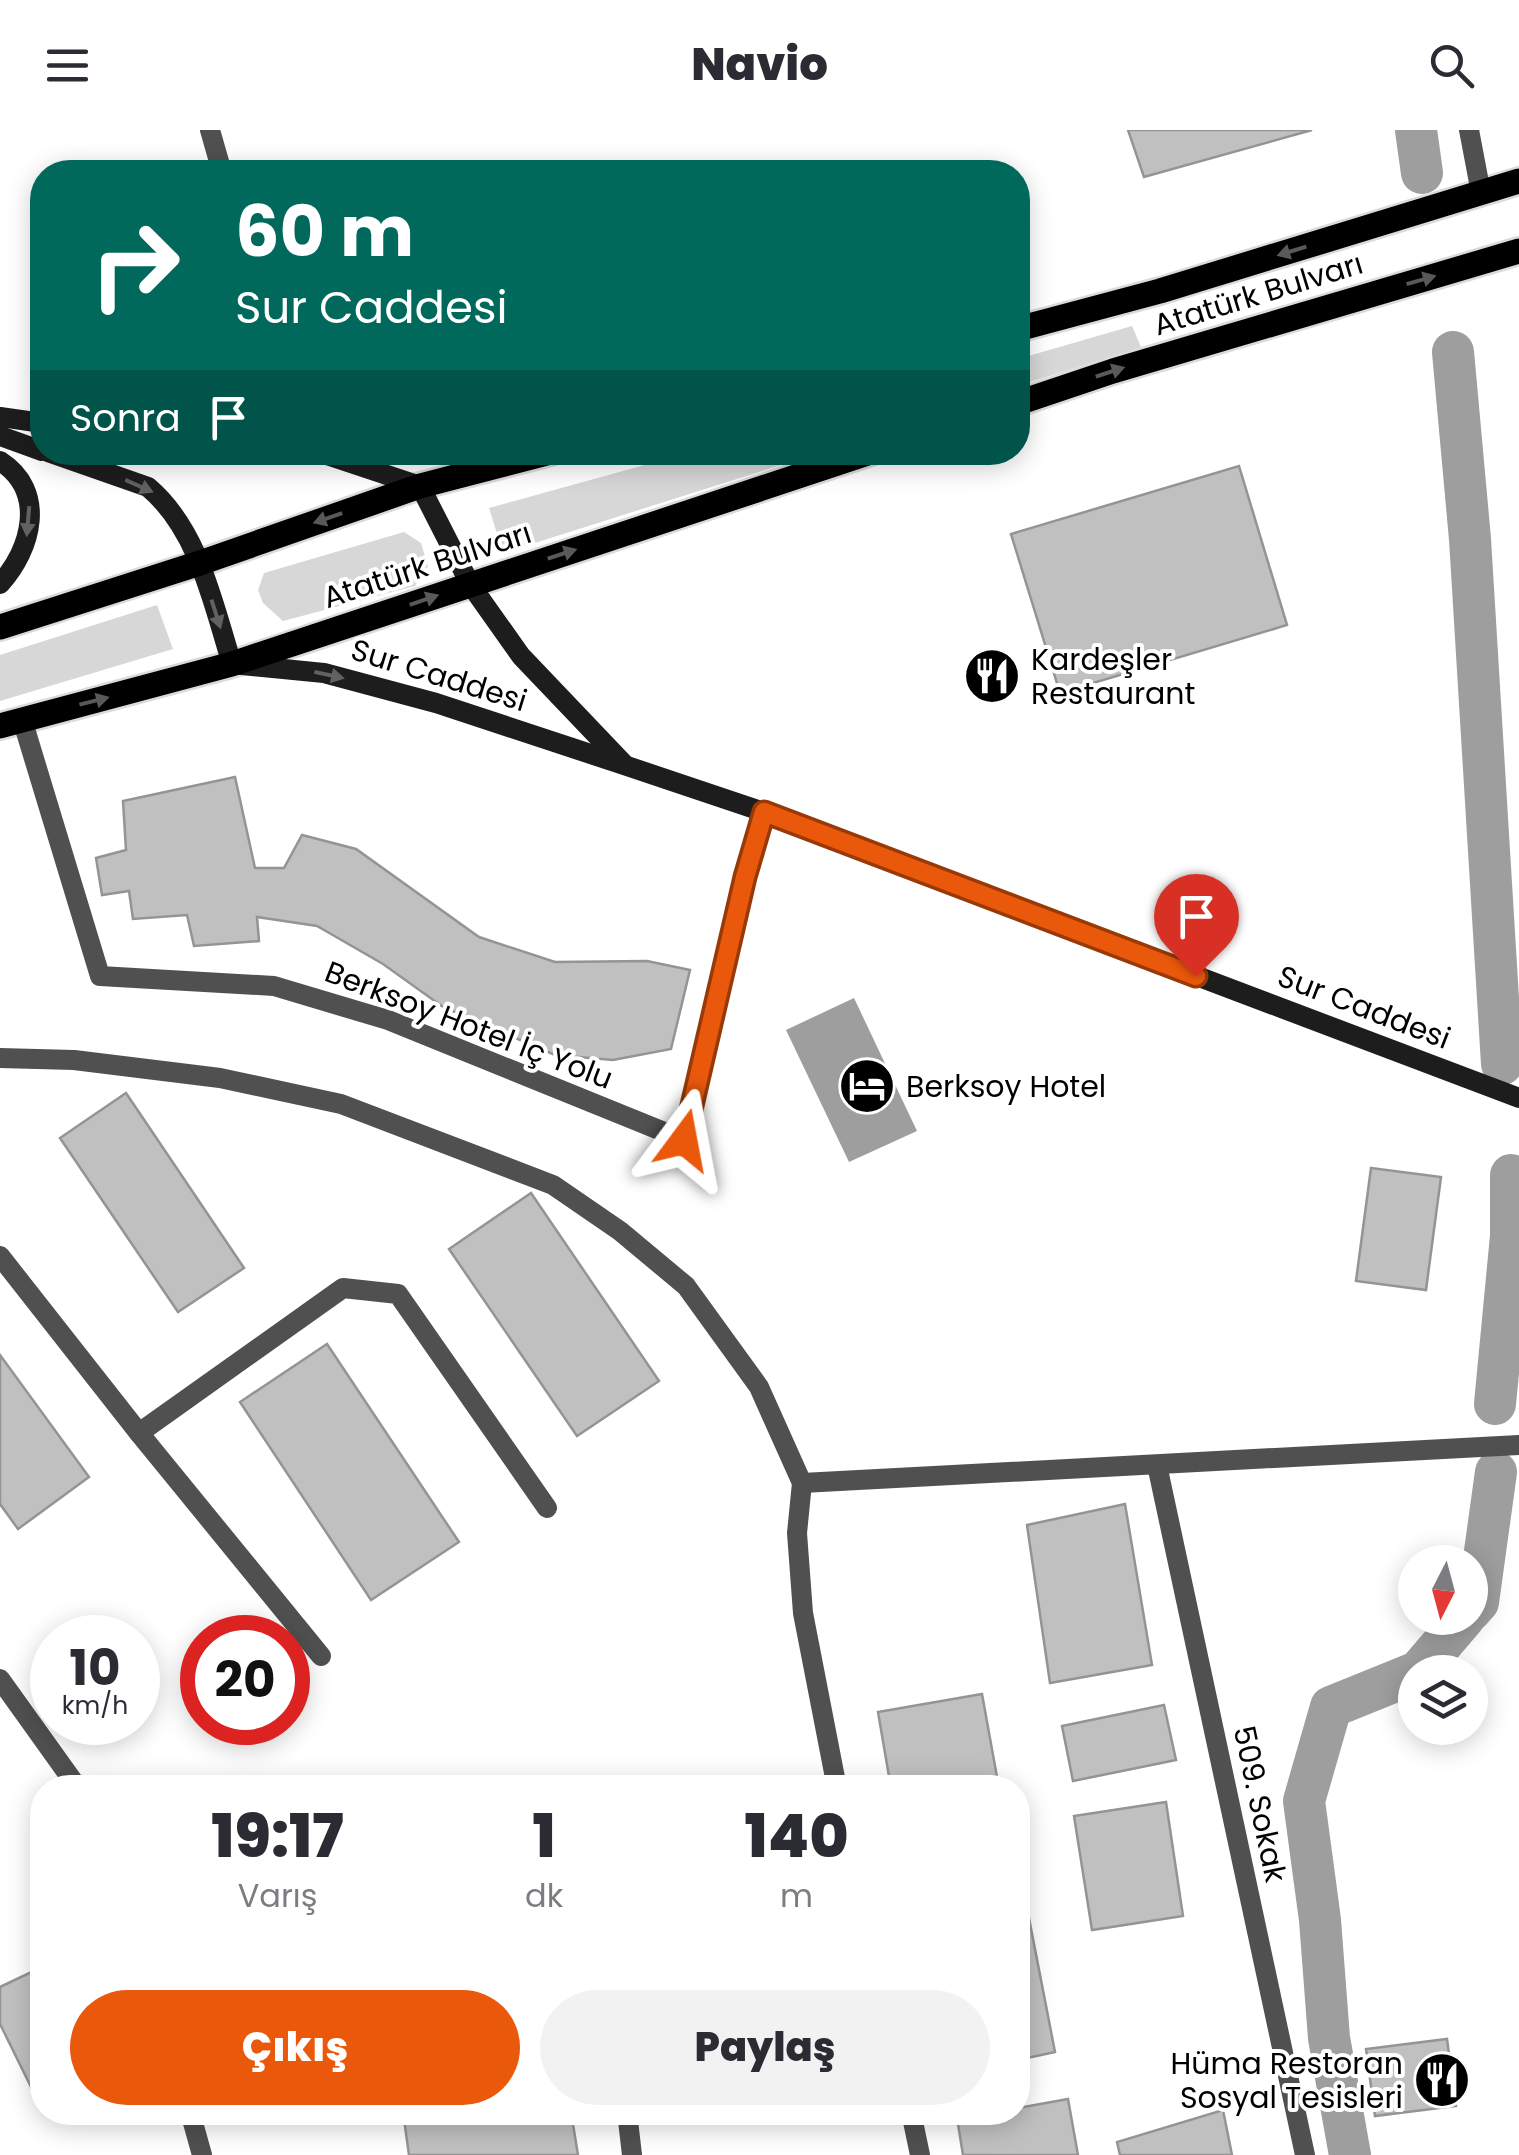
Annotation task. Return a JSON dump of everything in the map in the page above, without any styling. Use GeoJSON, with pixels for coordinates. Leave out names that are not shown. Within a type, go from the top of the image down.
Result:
{"type":"FeatureCollection","features":[{"type":"Feature","properties":{"kind":"main road","name":"Atatürk Bulvarı"},"geometry":{"type":"LineString","coordinates":[[1030,325],[1160,292],[1519,181]]}},
{"type":"Feature","properties":{"kind":"main road","name":"Atatürk Bulvarı"},"geometry":{"type":"LineString","coordinates":[[1030,399],[1519,252]]}},
{"type":"Feature","properties":{"kind":"main road"},"geometry":{"type":"LineString","coordinates":[[0,417],[30,421]]}},
{"type":"Feature","properties":{"kind":"main road"},"geometry":{"type":"LineString","coordinates":[[0,436],[30,447]]}},
{"type":"Feature","properties":{"kind":"main road"},"geometry":{"type":"LineString","coordinates":[[0,462],[17,472],[30,505],[29,533],[16,567],[0,584]]}},
{"type":"Feature","properties":{"kind":"main road"},"geometry":{"type":"LineString","coordinates":[[83,465],[148,487],[176,518],[200,563],[232,664]]}},
{"type":"Feature","properties":{"kind":"main road"},"geometry":{"type":"LineString","coordinates":[[357,465],[420,486]]}},
{"type":"Feature","properties":{"kind":"main road"},"geometry":{"type":"LineString","coordinates":[[0,627],[420,486],[501,465]]}},
{"type":"Feature","properties":{"kind":"main road","name":"Atatürk Bulvarı"},"geometry":{"type":"LineString","coordinates":[[11,722],[232,664],[832,465]]}},
{"type":"Feature","properties":{"kind":"main road","name":"Sur Caddesi"},"geometry":{"type":"LineString","coordinates":[[420,486],[470,584],[521,656],[624,765]]}},
{"type":"Feature","properties":{"kind":"main road","name":"Sur Caddesi"},"geometry":{"type":"LineString","coordinates":[[232,664],[324,673],[436,702],[764,812],[1519,1098]]}},
{"type":"Feature","properties":{"kind":"street"},"geometry":{"type":"LineString","coordinates":[[210,130],[219,160]]}},
{"type":"Feature","properties":{"kind":"street"},"geometry":{"type":"LineString","coordinates":[[1468,130],[1481,192]]}},
{"type":"Feature","properties":{"kind":"street","name":"Berksoy Hotel İç Yolu"},"geometry":{"type":"LineString","coordinates":[[11,722],[100,976],[274,986],[388,1020],[684,1140],[745,877],[764,812]]}},
{"type":"Feature","properties":{"kind":"street"},"geometry":{"type":"LineString","coordinates":[[0,1058],[74,1060],[220,1078],[340,1104],[553,1186],[620,1231],[686,1286],[759,1388],[802,1484],[797,1534],[802,1614],[834,1775]]}},
{"type":"Feature","properties":{"kind":"street"},"geometry":{"type":"LineString","coordinates":[[0,1256],[138,1433],[321,1656]]}},
{"type":"Feature","properties":{"kind":"street"},"geometry":{"type":"LineString","coordinates":[[138,1433],[343,1288],[398,1294],[547,1508]]}},
{"type":"Feature","properties":{"kind":"street"},"geometry":{"type":"LineString","coordinates":[[802,1484],[1519,1446]]}},
{"type":"Feature","properties":{"kind":"street","name":"509. Sokak"},"geometry":{"type":"LineString","coordinates":[[1157,1465],[1305,2155]]}},
{"type":"Feature","properties":{"kind":"street"},"geometry":{"type":"LineString","coordinates":[[0,1678],[69,1775]]}},
{"type":"Feature","properties":{"kind":"street"},"geometry":{"type":"LineString","coordinates":[[194,2125],[202,2155]]}},
{"type":"Feature","properties":{"kind":"street"},"geometry":{"type":"LineString","coordinates":[[629,2125],[632,2155]]}},
{"type":"Feature","properties":{"kind":"street"},"geometry":{"type":"LineString","coordinates":[[913,2125],[920,2155]]}},
{"type":"Feature","properties":{"kind":"shaded area"},"geometry":{"type":"Polygon","coordinates":[[[1132,326],[1141,347],[1030,382],[1030,356],[1132,326]]]}},
{"type":"Feature","properties":{"kind":"shaded area"},"geometry":{"type":"Polygon","coordinates":[[[645,465],[781,465],[503,553],[489,508],[645,465]]]}},
{"type":"Feature","properties":{"kind":"shaded area"},"geometry":{"type":"Polygon","coordinates":[[[404,532],[421,543],[428,566],[415,586],[283,621],[263,603],[258,590],[264,573],[404,532]]]}},
{"type":"Feature","properties":{"kind":"shaded area"},"geometry":{"type":"Polygon","coordinates":[[[157,605],[173,649],[0,701],[0,655],[157,605]]]}},
{"type":"Feature","properties":{"kind":"shaded area"},"geometry":{"type":"Polygon","coordinates":[[[854,998],[917,1131],[849,1162],[786,1030],[854,998]]]}},
{"type":"Feature","properties":{"kind":"building"},"geometry":{"type":"Polygon","coordinates":[[[1128,130],[1312,130],[1144,177],[1128,130]]]}},
{"type":"Feature","properties":{"kind":"building","name":"Kardeşler Restaurant"},"geometry":{"type":"Polygon","coordinates":[[[1239,466],[1287,625],[1060,693],[1011,534],[1239,466]]]}},
{"type":"Feature","properties":{"kind":"building"},"geometry":{"type":"Polygon","coordinates":[[[235,777],[255,868],[284,868],[302,835],[356,849],[479,937],[555,962],[647,961],[690,970],[671,1049],[613,1060],[555,1055],[443,1007],[383,964],[317,926],[257,917],[259,941],[194,946],[187,915],[133,919],[129,891],[102,895],[96,858],[126,850],[123,801],[235,777]]]}},
{"type":"Feature","properties":{"kind":"building"},"geometry":{"type":"Polygon","coordinates":[[[126,1093],[244,1268],[178,1312],[60,1138],[126,1093]]]}},
{"type":"Feature","properties":{"kind":"building"},"geometry":{"type":"Polygon","coordinates":[[[1371,1168],[1441,1177],[1426,1290],[1356,1281],[1371,1168]]]}},
{"type":"Feature","properties":{"kind":"building"},"geometry":{"type":"Polygon","coordinates":[[[531,1193],[659,1381],[577,1436],[449,1249],[531,1193]]]}},
{"type":"Feature","properties":{"kind":"building"},"geometry":{"type":"Polygon","coordinates":[[[327,1344],[459,1542],[371,1600],[240,1402],[327,1344]]]}},
{"type":"Feature","properties":{"kind":"building"},"geometry":{"type":"Polygon","coordinates":[[[0,1355],[89,1477],[18,1529],[0,1504],[0,1355]]]}},
{"type":"Feature","properties":{"kind":"building"},"geometry":{"type":"Polygon","coordinates":[[[1125,1504],[1152,1665],[1050,1683],[1027,1525],[1125,1504]]]}},
{"type":"Feature","properties":{"kind":"building"},"geometry":{"type":"Polygon","coordinates":[[[982,1694],[997,1775],[889,1775],[878,1712],[982,1694]]]}},
{"type":"Feature","properties":{"kind":"building"},"geometry":{"type":"Polygon","coordinates":[[[1164,1705],[1176,1760],[1073,1781],[1062,1726],[1164,1705]]]}},
{"type":"Feature","properties":{"kind":"building"},"geometry":{"type":"Polygon","coordinates":[[[1166,1802],[1183,1916],[1092,1930],[1074,1816],[1166,1802]]]}},
{"type":"Feature","properties":{"kind":"building"},"geometry":{"type":"Polygon","coordinates":[[[1030,1923],[1055,2052],[1030,2057],[1030,1923]]]}},
{"type":"Feature","properties":{"kind":"building"},"geometry":{"type":"Polygon","coordinates":[[[30,1973],[30,2085],[0,2024],[0,1987],[30,1973]]]}},
{"type":"Feature","properties":{"kind":"building"},"geometry":{"type":"Polygon","coordinates":[[[1447,2039],[1456,2106],[1375,2116],[1366,2049],[1447,2039]]]}},
{"type":"Feature","properties":{"kind":"building"},"geometry":{"type":"Polygon","coordinates":[[[1068,2099],[1078,2155],[963,2155],[958,2125],[1030,2125],[1030,2106],[1068,2099]]]}},
{"type":"Feature","properties":{"kind":"building"},"geometry":{"type":"Polygon","coordinates":[[[1223,2110],[1232,2155],[1120,2155],[1117,2142],[1223,2110]]]}},
{"type":"Feature","properties":{"kind":"building"},"geometry":{"type":"Polygon","coordinates":[[[405,2125],[573,2125],[578,2155],[409,2155],[405,2125]]]}},
{"type":"Feature","properties":{"kind":"waterway"},"geometry":{"type":"LineString","coordinates":[[1416,130],[1422,173]]}},
{"type":"Feature","properties":{"kind":"waterway"},"geometry":{"type":"LineString","coordinates":[[1453,352],[1470,539],[1502,1064]]}},
{"type":"Feature","properties":{"kind":"waterway"},"geometry":{"type":"LineString","coordinates":[[1495,1404],[1511,1236],[1511,1175]]}},
{"type":"Feature","properties":{"kind":"waterway"},"geometry":{"type":"LineString","coordinates":[[1486,1545],[1496,1472]]}},
{"type":"Feature","properties":{"kind":"waterway"},"geometry":{"type":"LineString","coordinates":[[1432,1655],[1450,1635]]}},
{"type":"Feature","properties":{"kind":"waterway"},"geometry":{"type":"LineString","coordinates":[[1350,2155],[1329,2038],[1320,1920],[1304,1801],[1331,1707],[1398,1680]]}},
{"type":"Feature","properties":{"kind":"place","name":"Kardeşler Restaurant"},"geometry":{"type":"Point","coordinates":[992,676]}},
{"type":"Feature","properties":{"kind":"place","name":"Berksoy Hotel"},"geometry":{"type":"Point","coordinates":[867,1086]}},
{"type":"Feature","properties":{"kind":"place","name":"Hüma Restoran Sosyal Tesisleri"},"geometry":{"type":"Point","coordinates":[1442,2080]}},
{"type":"Feature","properties":{"kind":"route"},"geometry":{"type":"LineString","coordinates":[[684,1140],[745,877],[764,812],[1196,976]]}}]}
